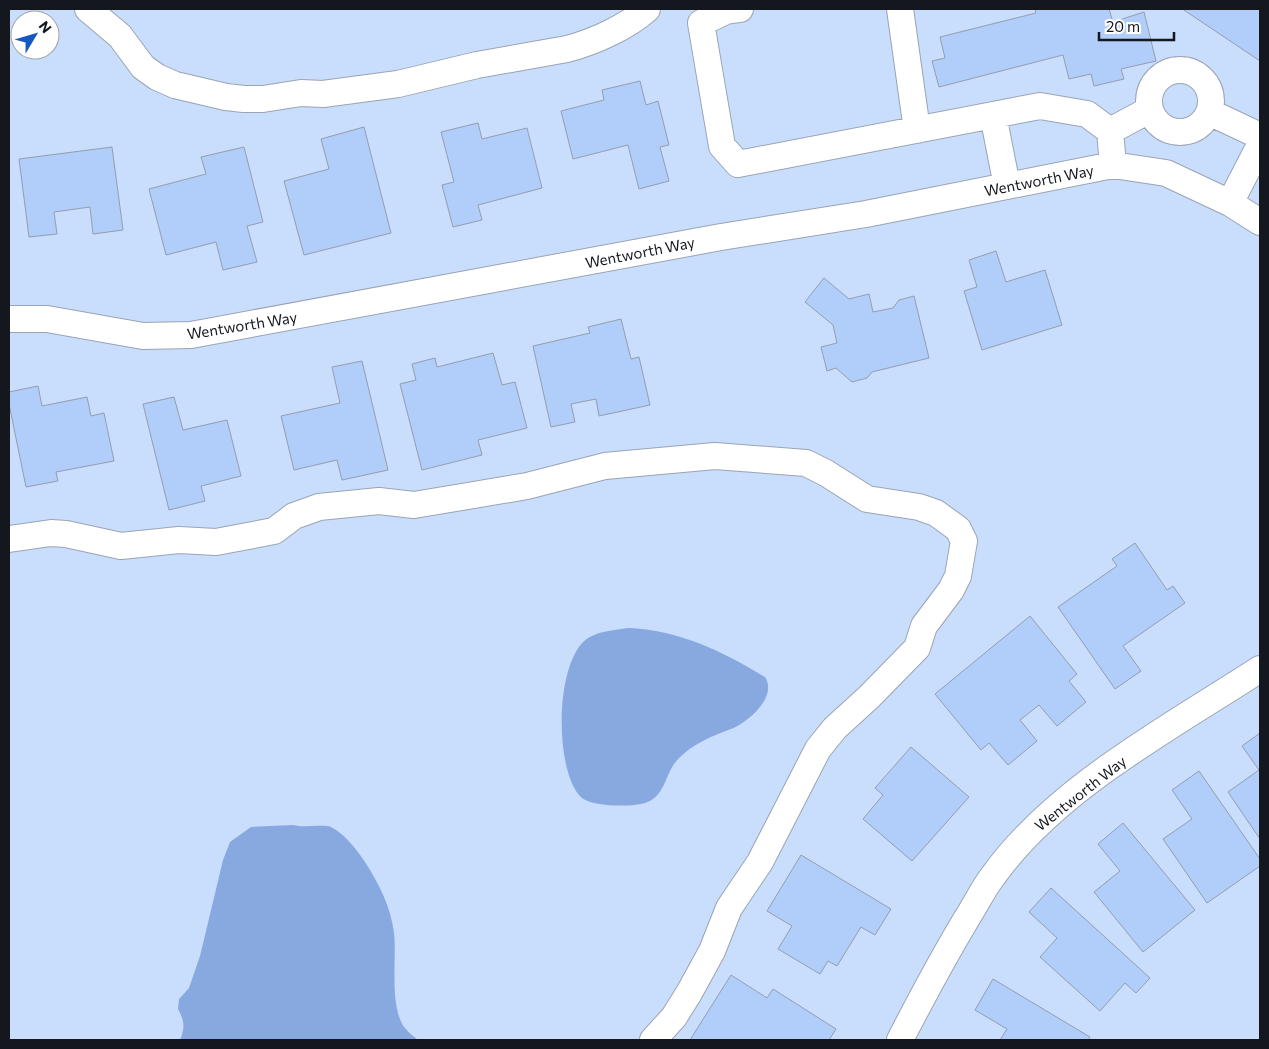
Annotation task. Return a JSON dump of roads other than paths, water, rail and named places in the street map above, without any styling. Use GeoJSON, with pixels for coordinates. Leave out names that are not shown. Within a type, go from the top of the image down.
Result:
{"type":"FeatureCollection","features":[{"type":"Feature","properties":{"kind":"street"},"geometry":{"type":"LineString","coordinates":[[88,9],[120,36],[143,68],[157,77],[175,85],[226,97],[263,99],[301,93],[323,94],[398,84],[477,65],[567,49],[579,46],[619,27],[647,9]]}},
{"type":"Feature","properties":{"kind":"street"},"geometry":{"type":"LineString","coordinates":[[740,9],[726,11],[701,23],[722,146],[738,164],[1040,106],[1087,114],[1110,131],[1113,165]]}},
{"type":"Feature","properties":{"kind":"street"},"geometry":{"type":"LineString","coordinates":[[900,9],[917,130]]}},
{"type":"Feature","properties":{"kind":"street"},"geometry":{"type":"LineString","coordinates":[[1184,69],[1198,75],[1208,87],[1211,97],[1208,112],[1200,124],[1191,130],[1171,131],[1161,126],[1149,110],[1148,99],[1155,80],[1173,70],[1184,69]]}},
{"type":"Feature","properties":{"kind":"street"},"geometry":{"type":"LineString","coordinates":[[1110,131],[1149,110]]}},
{"type":"Feature","properties":{"kind":"street"},"geometry":{"type":"LineString","coordinates":[[1208,112],[1260,136]]}},
{"type":"Feature","properties":{"kind":"street"},"geometry":{"type":"LineString","coordinates":[[993,115],[1007,186]]}},
{"type":"Feature","properties":{"kind":"street"},"geometry":{"type":"LineString","coordinates":[[1230,203],[1260,145]]}},
{"type":"Feature","properties":{"kind":"street","name":"Wentworth Way"},"geometry":{"type":"LineString","coordinates":[[9,319],[47,320],[143,336],[191,335],[1113,165],[1166,173],[1230,203],[1260,222]]}},
{"type":"Feature","properties":{"kind":"street"},"geometry":{"type":"LineString","coordinates":[[9,539],[51,533],[66,534],[113,545],[179,540],[216,542],[274,531],[294,516],[319,507],[379,501],[414,505],[527,486],[605,466],[715,456],[806,463],[826,473],[867,499],[919,507],[936,513],[951,523],[958,529],[964,541],[962,563],[950,590],[924,626],[913,654],[835,728],[818,748],[760,862],[729,908],[712,951],[689,993],[674,1017],[653,1040]]}},
{"type":"Feature","properties":{"kind":"street","name":"Wentworth Way"},"geometry":{"type":"LineString","coordinates":[[900,1040],[939,965],[993,876],[1031,832],[1066,800],[1118,761],[1260,669]]}},
{"type":"Feature","properties":{"kind":"water"},"geometry":{"type":"Polygon","coordinates":[[[628,628],[665,633],[716,651],[765,677],[768,693],[759,708],[745,721],[738,726],[700,742],[680,757],[671,769],[660,791],[651,800],[631,805],[603,805],[582,798],[573,785],[566,766],[562,717],[564,692],[569,669],[577,650],[588,638],[602,632],[628,628]]]}},
{"type":"Feature","properties":{"kind":"water"},"geometry":{"type":"Polygon","coordinates":[[[328,826],[336,830],[346,838],[362,857],[380,887],[390,914],[394,933],[394,982],[399,1017],[404,1027],[418,1040],[179,1040],[183,1030],[183,1020],[178,1009],[179,999],[189,988],[200,956],[223,860],[230,842],[251,827],[328,826]]]}}]}
